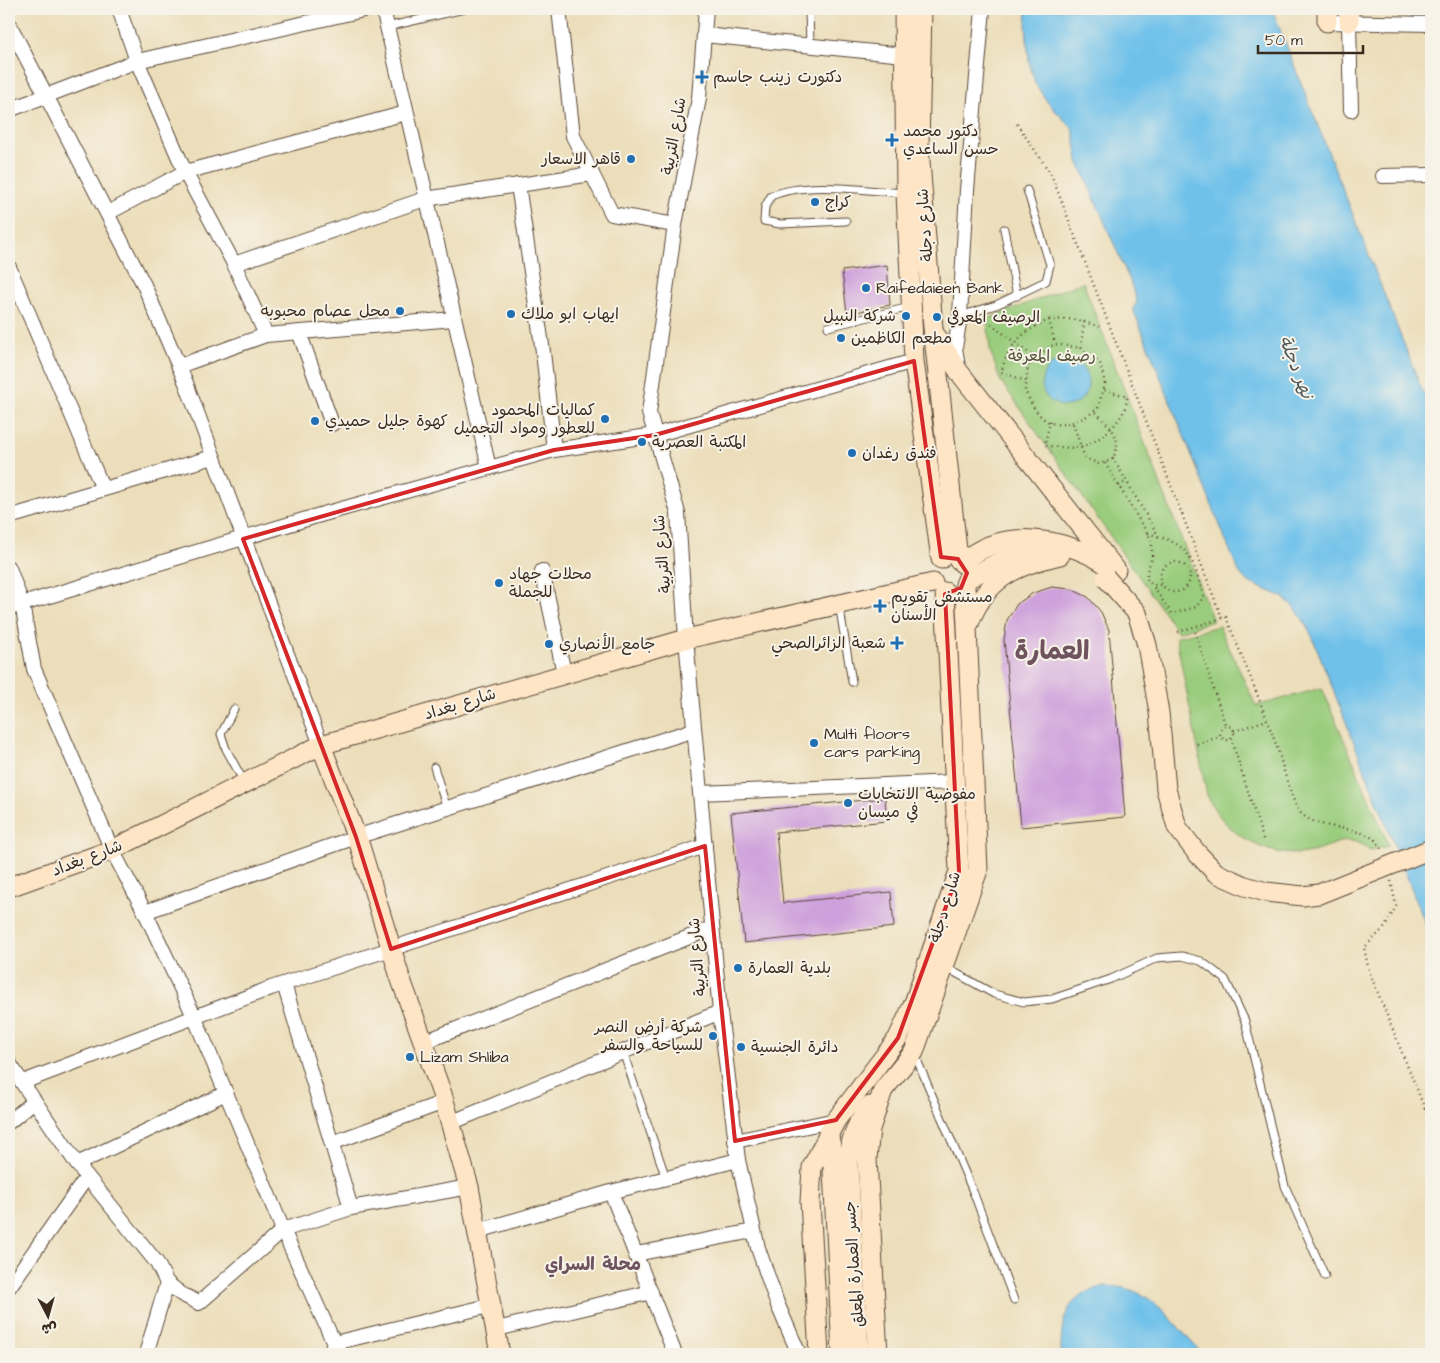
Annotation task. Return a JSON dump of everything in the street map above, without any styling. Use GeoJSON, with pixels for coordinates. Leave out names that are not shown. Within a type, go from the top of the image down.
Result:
{"type":"FeatureCollection","features":[{"type":"Feature","properties":{"kind":"main road","name":"شارع دجلة"},"geometry":{"type":"LineString","coordinates":[[904,9],[906,193],[914,360],[959,568]]}},
{"type":"Feature","properties":{"kind":"main road","name":"شارع دجلة"},"geometry":{"type":"LineString","coordinates":[[840,1174],[855,1130],[866,1110],[914,1052],[978,870],[968,627],[959,568],[933,328],[919,148],[922,9]]}},
{"type":"Feature","properties":{"kind":"main road"},"geometry":{"type":"LineString","coordinates":[[933,328],[940,344],[959,372],[1111,574],[1137,613],[1146,645],[1159,712],[1166,789],[1177,828],[1216,873],[1245,886],[1266,892],[1303,896],[1319,894],[1431,849]]}},
{"type":"Feature","properties":{"kind":"main road"},"geometry":{"type":"LineString","coordinates":[[959,568],[975,552],[990,544],[1032,540],[1052,542],[1090,554],[1148,612],[1156,641],[1172,768],[1180,802],[1190,826],[1222,864],[1256,878],[1288,884],[1314,884],[1431,840]]}},
{"type":"Feature","properties":{"kind":"main road"},"geometry":{"type":"LineString","coordinates":[[959,568],[1020,551],[1033,550],[1060,555],[1111,574]]}},
{"type":"Feature","properties":{"kind":"main road"},"geometry":{"type":"LineString","coordinates":[[968,627],[977,605],[1000,579],[1030,562],[1060,555]]}},
{"type":"Feature","properties":{"kind":"main road","name":"شارع دجلة"},"geometry":{"type":"LineString","coordinates":[[819,1354],[810,1182],[812,1167],[832,1127],[898,1038],[916,994],[959,870],[939,588],[931,577],[933,566],[959,568]]}},
{"type":"Feature","properties":{"kind":"main road","name":"شارع بغداد"},"geometry":{"type":"LineString","coordinates":[[9,887],[112,850],[321,745],[686,638],[839,604],[939,588],[956,592],[959,568]]}},
{"type":"Feature","properties":{"kind":"main road"},"geometry":{"type":"LineString","coordinates":[[321,745],[356,837],[391,949],[444,1102],[469,1187],[493,1306],[500,1354]]}},
{"type":"Feature","properties":{"kind":"main road","name":"شارع دجلة"},"geometry":{"type":"LineString","coordinates":[[878,1354],[867,1143],[883,1090]]}},
{"type":"Feature","properties":{"kind":"main road"},"geometry":{"type":"LineString","coordinates":[[832,1127],[832,1150],[840,1174],[842,1354]]}},
{"type":"Feature","properties":{"kind":"main road","name":"جسر العمارة المعلق"},"geometry":{"type":"LineString","coordinates":[[840,1174],[859,1354]]}},
{"type":"Feature","properties":{"kind":"street"},"geometry":{"type":"LineString","coordinates":[[119,9],[137,61],[185,172],[234,264],[266,335]]}},
{"type":"Feature","properties":{"kind":"street"},"geometry":{"type":"LineString","coordinates":[[9,110],[45,94],[137,61],[368,9]]}},
{"type":"Feature","properties":{"kind":"street"},"geometry":{"type":"LineString","coordinates":[[383,9],[425,199],[489,468]]}},
{"type":"Feature","properties":{"kind":"street"},"geometry":{"type":"LineString","coordinates":[[560,9],[573,136],[612,214],[675,225]]}},
{"type":"Feature","properties":{"kind":"street","name":"شارع التربية"},"geometry":{"type":"LineString","coordinates":[[706,9],[699,98],[675,225],[649,414],[678,513],[686,638],[712,928],[738,1160],[753,1231],[776,1302],[799,1354]]}},
{"type":"Feature","properties":{"kind":"street"},"geometry":{"type":"LineString","coordinates":[[959,372],[955,348],[960,316],[967,190],[983,9]]}},
{"type":"Feature","properties":{"kind":"street"},"geometry":{"type":"LineString","coordinates":[[1327,16],[1349,15],[1431,24]]}},
{"type":"Feature","properties":{"kind":"street"},"geometry":{"type":"LineString","coordinates":[[1349,15],[1351,110]]}},
{"type":"Feature","properties":{"kind":"street"},"geometry":{"type":"LineString","coordinates":[[9,24],[144,285],[179,366],[321,745]]}},
{"type":"Feature","properties":{"kind":"street"},"geometry":{"type":"LineString","coordinates":[[704,35],[904,55]]}},
{"type":"Feature","properties":{"kind":"street"},"geometry":{"type":"LineString","coordinates":[[108,214],[185,172],[406,113]]}},
{"type":"Feature","properties":{"kind":"street"},"geometry":{"type":"LineString","coordinates":[[234,264],[425,199],[592,174]]}},
{"type":"Feature","properties":{"kind":"street"},"geometry":{"type":"LineString","coordinates":[[1383,176],[1431,175]]}},
{"type":"Feature","properties":{"kind":"street"},"geometry":{"type":"LineString","coordinates":[[518,185],[543,352],[554,450]]}},
{"type":"Feature","properties":{"kind":"street"},"geometry":{"type":"LineString","coordinates":[[9,266],[103,489]]}},
{"type":"Feature","properties":{"kind":"street"},"geometry":{"type":"LineString","coordinates":[[179,366],[266,335],[454,319]]}},
{"type":"Feature","properties":{"kind":"street"},"geometry":{"type":"LineString","coordinates":[[299,332],[332,424]]}},
{"type":"Feature","properties":{"kind":"street"},"geometry":{"type":"LineString","coordinates":[[15,606],[320,515],[554,450],[655,435],[914,360]]}},
{"type":"Feature","properties":{"kind":"street"},"geometry":{"type":"LineString","coordinates":[[9,517],[213,457]]}},
{"type":"Feature","properties":{"kind":"street"},"geometry":{"type":"LineString","coordinates":[[9,568],[15,606],[34,669],[112,850],[145,912],[194,1016],[332,1349],[493,1306]]}},
{"type":"Feature","properties":{"kind":"street"},"geometry":{"type":"LineString","coordinates":[[542,571],[564,673]]}},
{"type":"Feature","properties":{"kind":"street"},"geometry":{"type":"LineString","coordinates":[[145,912],[356,837],[694,730]]}},
{"type":"Feature","properties":{"kind":"street"},"geometry":{"type":"LineString","coordinates":[[700,793],[954,782]]}},
{"type":"Feature","properties":{"kind":"street"},"geometry":{"type":"LineString","coordinates":[[22,1082],[194,1016],[284,984],[705,846]]}},
{"type":"Feature","properties":{"kind":"street"},"geometry":{"type":"LineString","coordinates":[[424,1042],[712,928]]}},
{"type":"Feature","properties":{"kind":"street"},"geometry":{"type":"LineString","coordinates":[[284,984],[351,1208]]}},
{"type":"Feature","properties":{"kind":"street"},"geometry":{"type":"LineString","coordinates":[[450,1123],[720,1012]]}},
{"type":"Feature","properties":{"kind":"street"},"geometry":{"type":"LineString","coordinates":[[9,1063],[77,1164],[157,1263],[167,1283],[199,1303],[282,1230],[351,1208],[469,1187]]}},
{"type":"Feature","properties":{"kind":"street"},"geometry":{"type":"LineString","coordinates":[[77,1164],[226,1093]]}},
{"type":"Feature","properties":{"kind":"street"},"geometry":{"type":"LineString","coordinates":[[9,1122],[34,1101]]}},
{"type":"Feature","properties":{"kind":"street"},"geometry":{"type":"LineString","coordinates":[[332,1143],[444,1102]]}},
{"type":"Feature","properties":{"kind":"street"},"geometry":{"type":"LineString","coordinates":[[736,1142],[832,1127]]}},
{"type":"Feature","properties":{"kind":"street"},"geometry":{"type":"LineString","coordinates":[[478,1230],[611,1192],[738,1160]]}},
{"type":"Feature","properties":{"kind":"street"},"geometry":{"type":"LineString","coordinates":[[9,1287],[87,1177]]}},
{"type":"Feature","properties":{"kind":"street"},"geometry":{"type":"LineString","coordinates":[[611,1192],[675,1354]]}},
{"type":"Feature","properties":{"kind":"street"},"geometry":{"type":"LineString","coordinates":[[636,1254],[753,1231]]}},
{"type":"Feature","properties":{"kind":"street"},"geometry":{"type":"LineString","coordinates":[[146,1354],[167,1283]]}},
{"type":"Feature","properties":{"kind":"street"},"geometry":{"type":"LineString","coordinates":[[497,1329],[651,1292]]}},
{"type":"Feature","properties":{"kind":"lane"},"geometry":{"type":"LineString","coordinates":[[387,27],[464,9]]}},
{"type":"Feature","properties":{"kind":"lane"},"geometry":{"type":"LineString","coordinates":[[809,9],[810,46]]}},
{"type":"Feature","properties":{"kind":"lane"},"geometry":{"type":"LineString","coordinates":[[846,221],[780,224],[764,221],[765,207],[771,196],[784,190],[812,188],[906,193]]}},
{"type":"Feature","properties":{"kind":"lane"},"geometry":{"type":"LineString","coordinates":[[960,316],[996,305],[1046,281],[1050,265],[1027,190]]}},
{"type":"Feature","properties":{"kind":"lane"},"geometry":{"type":"LineString","coordinates":[[1004,228],[1017,296]]}},
{"type":"Feature","properties":{"kind":"lane"},"geometry":{"type":"LineString","coordinates":[[828,327],[912,307]]}},
{"type":"Feature","properties":{"kind":"lane"},"geometry":{"type":"LineString","coordinates":[[839,604],[852,682]]}},
{"type":"Feature","properties":{"kind":"lane"},"geometry":{"type":"LineString","coordinates":[[234,709],[221,734],[226,749],[244,783]]}},
{"type":"Feature","properties":{"kind":"lane"},"geometry":{"type":"LineString","coordinates":[[434,767],[447,809]]}},
{"type":"Feature","properties":{"kind":"lane"},"geometry":{"type":"LineString","coordinates":[[944,967],[994,994],[1024,1002],[1052,1000],[1111,979],[1157,958],[1182,956],[1201,961],[1224,979],[1245,1021],[1285,1186],[1325,1276]]}},
{"type":"Feature","properties":{"kind":"lane"},"geometry":{"type":"LineString","coordinates":[[623,1052],[666,1178]]}},
{"type":"Feature","properties":{"kind":"lane"},"geometry":{"type":"LineString","coordinates":[[914,1052],[974,1194],[1014,1300]]}},
{"type":"Feature","properties":{"kind":"path"},"geometry":{"type":"LineString","coordinates":[[1017,124],[1052,174],[1222,618]]}},
{"type":"Feature","properties":{"kind":"path"},"geometry":{"type":"LineString","coordinates":[[1026,381],[1001,372],[1008,352],[1015,342],[1034,326],[1060,318],[1100,326]]}},
{"type":"Feature","properties":{"kind":"path"},"geometry":{"type":"LineString","coordinates":[[1049,320],[1055,344]]}},
{"type":"Feature","properties":{"kind":"path"},"geometry":{"type":"LineString","coordinates":[[1081,348],[1084,322]]}},
{"type":"Feature","properties":{"kind":"path"},"geometry":{"type":"LineString","coordinates":[[991,324],[1034,357]]}},
{"type":"Feature","properties":{"kind":"path"},"geometry":{"type":"LineString","coordinates":[[1055,344],[1081,348],[1100,363],[1105,383],[1098,408],[1073,424],[1050,421],[1040,416],[1025,391],[1028,367],[1034,357],[1055,344]]}},
{"type":"Feature","properties":{"kind":"path"},"geometry":{"type":"LineString","coordinates":[[1050,421],[1045,443],[1047,446],[1080,447],[1112,430],[1127,402],[1127,396],[1104,390]]}},
{"type":"Feature","properties":{"kind":"path"},"geometry":{"type":"LineString","coordinates":[[1073,424],[1085,458],[1099,464],[1114,458],[1118,446],[1116,434],[1095,410]]}},
{"type":"Feature","properties":{"kind":"path"},"geometry":{"type":"LineString","coordinates":[[1114,458],[1159,537]]}},
{"type":"Feature","properties":{"kind":"path"},"geometry":{"type":"LineString","coordinates":[[1105,463],[1152,541]]}},
{"type":"Feature","properties":{"kind":"path"},"geometry":{"type":"LineString","coordinates":[[1119,486],[1127,481]]}},
{"type":"Feature","properties":{"kind":"path"},"geometry":{"type":"LineString","coordinates":[[1133,509],[1141,505]]}},
{"type":"Feature","properties":{"kind":"path"},"geometry":{"type":"LineString","coordinates":[[1146,532],[1153,534],[1159,537],[1166,538],[1189,553],[1204,597],[1192,610],[1172,614],[1147,579],[1147,571],[1152,558],[1152,541],[1153,534],[1154,528]]}},
{"type":"Feature","properties":{"kind":"path"},"geometry":{"type":"LineString","coordinates":[[1170,562],[1184,564],[1190,573],[1190,582],[1184,590],[1174,592],[1164,588],[1162,585],[1160,571],[1170,562]]}},
{"type":"Feature","properties":{"kind":"path"},"geometry":{"type":"LineString","coordinates":[[1190,573],[1195,568]]}},
{"type":"Feature","properties":{"kind":"path"},"geometry":{"type":"LineString","coordinates":[[1190,573],[1197,575]]}},
{"type":"Feature","properties":{"kind":"path"},"geometry":{"type":"LineString","coordinates":[[1152,585],[1162,585]]}},
{"type":"Feature","properties":{"kind":"path"},"geometry":{"type":"LineString","coordinates":[[1158,594],[1164,588]]}},
{"type":"Feature","properties":{"kind":"path"},"geometry":{"type":"LineString","coordinates":[[1178,632],[1226,617],[1267,720],[1299,810],[1312,822],[1361,833],[1375,840],[1383,856]]}},
{"type":"Feature","properties":{"kind":"path"},"geometry":{"type":"LineString","coordinates":[[1195,632],[1225,724]]}},
{"type":"Feature","properties":{"kind":"path"},"geometry":{"type":"LineString","coordinates":[[1264,842],[1231,738],[1234,731],[1267,720]]}},
{"type":"Feature","properties":{"kind":"path"},"geometry":{"type":"LineString","coordinates":[[1221,736],[1222,729],[1225,726],[1229,726],[1234,731]]}},
{"type":"Feature","properties":{"kind":"path"},"geometry":{"type":"LineString","coordinates":[[1197,744],[1221,736],[1224,739],[1231,738]]}},
{"type":"Feature","properties":{"kind":"path"},"geometry":{"type":"LineString","coordinates":[[1390,880],[1396,906],[1385,926],[1364,948],[1369,972],[1431,1124]]}},
{"type":"Feature","properties":{"kind":"highlighted area"},"geometry":{"type":"Polygon","coordinates":[[[914,361],[941,557],[958,559],[967,573],[961,588],[945,594],[959,871],[898,1038],[836,1120],[735,1141],[705,846],[391,949],[356,837],[243,539],[554,450],[655,435],[914,361]]]}},
{"type":"Feature","properties":{"kind":"green space","name":"رصيف المعرفة"},"geometry":{"type":"Polygon","coordinates":[[[1083,282],[1213,621],[1178,632],[1000,380],[990,350],[987,319],[1083,282]]]}},
{"type":"Feature","properties":{"kind":"green space"},"geometry":{"type":"Polygon","coordinates":[[[1219,626],[1256,706],[1322,688],[1389,846],[1370,850],[1353,841],[1345,841],[1306,853],[1276,852],[1247,840],[1223,821],[1207,795],[1176,637],[1219,626]]]}},
{"type":"Feature","properties":{"kind":"water","name":"نهر دجلة"},"geometry":{"type":"Polygon","coordinates":[[[1027,9],[1272,9],[1431,413],[1431,938],[1312,636],[1301,616],[1286,600],[1252,584],[1241,575],[1237,568],[1133,309],[1137,302],[1130,281],[1078,161],[1073,129],[1048,103],[1035,83],[1029,62],[1026,26],[1027,9]]]}},
{"type":"Feature","properties":{"kind":"water"},"geometry":{"type":"Polygon","coordinates":[[[1060,360],[1070,360],[1084,370],[1088,383],[1084,396],[1078,402],[1070,406],[1060,406],[1046,396],[1042,388],[1042,378],[1052,364],[1060,360]]]}},
{"type":"Feature","properties":{"kind":"water"},"geometry":{"type":"Polygon","coordinates":[[[1105,1286],[1137,1292],[1150,1299],[1161,1308],[1203,1354],[1061,1354],[1062,1329],[1068,1310],[1082,1296],[1092,1290],[1105,1286]]]}},
{"type":"Feature","properties":{"kind":"building","name":"Raifedaieen Bank"},"geometry":{"type":"Polygon","coordinates":[[[887,265],[890,305],[847,314],[842,271],[887,265]]]}},
{"type":"Feature","properties":{"kind":"building"},"geometry":{"type":"Polygon","coordinates":[[[1052,587],[1071,589],[1088,597],[1101,612],[1109,630],[1125,817],[1021,827],[1004,640],[1007,620],[1017,604],[1033,593],[1052,587]]]}},
{"type":"Feature","properties":{"kind":"building"},"geometry":{"type":"Polygon","coordinates":[[[885,798],[887,821],[776,832],[783,903],[891,892],[894,927],[744,943],[731,813],[885,798]]]}},
{"type":"Feature","properties":{"kind":"place","name":"دكتورت زينب جاسم"},"geometry":{"type":"Point","coordinates":[702,77]}},
{"type":"Feature","properties":{"kind":"place","name":"دكتور محمد حسن الساعدي"},"geometry":{"type":"Point","coordinates":[892,140]}},
{"type":"Feature","properties":{"kind":"place","name":"قاهر الاسعار"},"geometry":{"type":"Point","coordinates":[631,159]}},
{"type":"Feature","properties":{"kind":"place","name":"كراج"},"geometry":{"type":"Point","coordinates":[815,202]}},
{"type":"Feature","properties":{"kind":"place","name":"Raifedaieen Bank"},"geometry":{"type":"Point","coordinates":[866,288]}},
{"type":"Feature","properties":{"kind":"place","name":"محل عصام محبوبه"},"geometry":{"type":"Point","coordinates":[400,311]}},
{"type":"Feature","properties":{"kind":"place","name":"ايهاب ابو ملاك"},"geometry":{"type":"Point","coordinates":[511,314]}},
{"type":"Feature","properties":{"kind":"place","name":"شركة النبيل"},"geometry":{"type":"Point","coordinates":[906,316]}},
{"type":"Feature","properties":{"kind":"place","name":"الرصيف المعرفي"},"geometry":{"type":"Point","coordinates":[937,317]}},
{"type":"Feature","properties":{"kind":"place","name":"مطعم الكاظمين"},"geometry":{"type":"Point","coordinates":[841,338]}},
{"type":"Feature","properties":{"kind":"place","name":"كماليات المحمود للعطور ومواد التجميل"},"geometry":{"type":"Point","coordinates":[605,419]}},
{"type":"Feature","properties":{"kind":"place","name":"كهوة جليل حميدي"},"geometry":{"type":"Point","coordinates":[315,421]}},
{"type":"Feature","properties":{"kind":"place","name":"المكتبة العصرية"},"geometry":{"type":"Point","coordinates":[642,442]}},
{"type":"Feature","properties":{"kind":"place","name":"فندق رغدان"},"geometry":{"type":"Point","coordinates":[852,453]}},
{"type":"Feature","properties":{"kind":"place","name":"محلات جهاد للجملة"},"geometry":{"type":"Point","coordinates":[499,583]}},
{"type":"Feature","properties":{"kind":"place","name":"مستشفى تقويم الأسنان"},"geometry":{"type":"Point","coordinates":[880,606]}},
{"type":"Feature","properties":{"kind":"place","name":"شعبة الزائرالصحي"},"geometry":{"type":"Point","coordinates":[897,643]}},
{"type":"Feature","properties":{"kind":"place","name":"جامع الأنصاري"},"geometry":{"type":"Point","coordinates":[549,644]}},
{"type":"Feature","properties":{"kind":"place","name":"Multi floors cars parking"},"geometry":{"type":"Point","coordinates":[814,743]}},
{"type":"Feature","properties":{"kind":"place","name":"مفوضية الانتخابات في ميسان"},"geometry":{"type":"Point","coordinates":[848,803]}},
{"type":"Feature","properties":{"kind":"place","name":"بلدية العمارة"},"geometry":{"type":"Point","coordinates":[738,968]}},
{"type":"Feature","properties":{"kind":"place","name":"شركة أرض النصر للسياحة والسفر"},"geometry":{"type":"Point","coordinates":[713,1036]}},
{"type":"Feature","properties":{"kind":"place","name":"دائرة الجنسية"},"geometry":{"type":"Point","coordinates":[741,1047]}},
{"type":"Feature","properties":{"kind":"place","name":"Lizam Shliba"},"geometry":{"type":"Point","coordinates":[410,1057]}},
{"type":"Feature","properties":{"kind":"district","name":"العمارة"},"geometry":{"type":"Point","coordinates":[1052,651]}},
{"type":"Feature","properties":{"kind":"district","name":"محلة السراي"},"geometry":{"type":"Point","coordinates":[593,1264]}}]}
